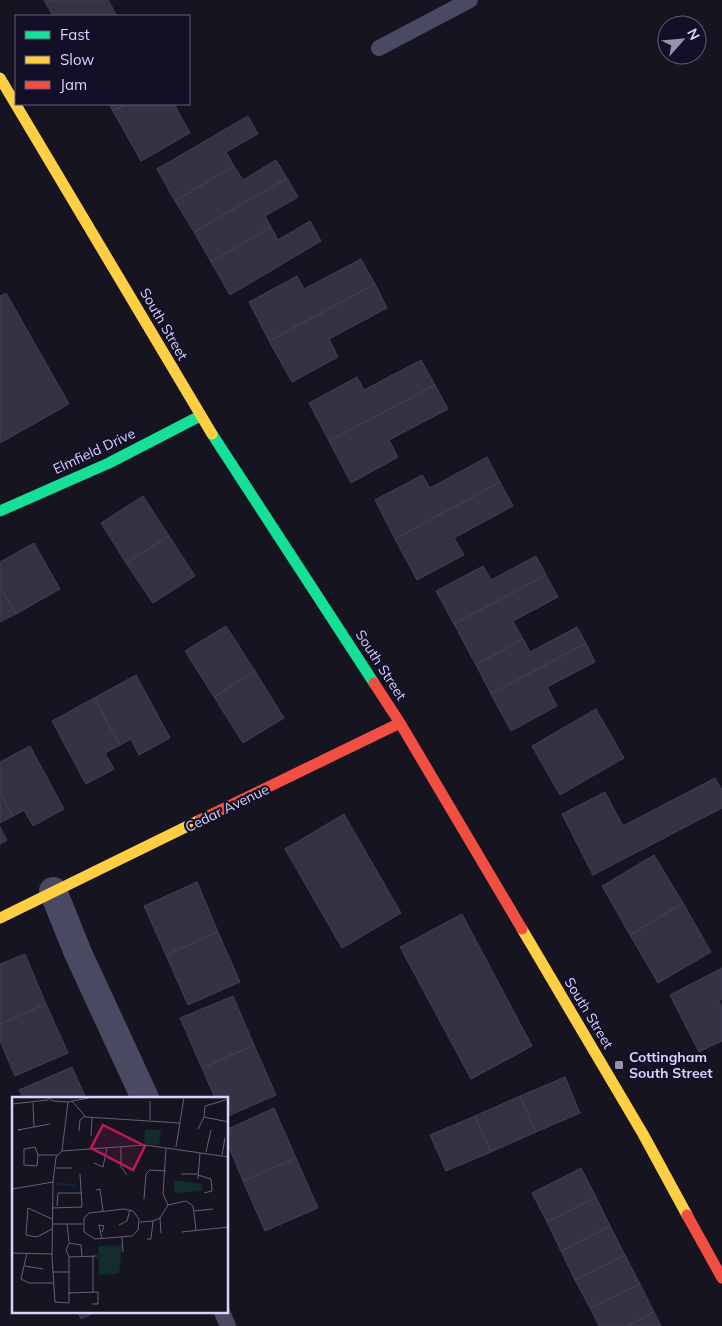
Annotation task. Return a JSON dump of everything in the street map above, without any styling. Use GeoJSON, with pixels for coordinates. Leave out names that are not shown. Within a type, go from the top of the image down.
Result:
{"type":"FeatureCollection","features":[{"type":"Feature","properties":{"kind":"main road","name":"South Street"},"geometry":{"type":"LineString","coordinates":[[0,78],[15,103]]}},
{"type":"Feature","properties":{"kind":"main road","name":"South Street"},"geometry":{"type":"LineString","coordinates":[[16,105],[200,416],[400,723],[643,1134],[722,1278]]}},
{"type":"Feature","properties":{"kind":"main road","name":"Elmfield Drive"},"geometry":{"type":"LineString","coordinates":[[0,511],[109,463],[200,416]]}},
{"type":"Feature","properties":{"kind":"main road","name":"Cedar Avenue"},"geometry":{"type":"LineString","coordinates":[[0,918],[400,723]]}},
{"type":"Feature","properties":{"kind":"street"},"geometry":{"type":"LineString","coordinates":[[54,891],[78,953],[145,1097]]}},
{"type":"Feature","properties":{"kind":"lane"},"geometry":{"type":"LineString","coordinates":[[379,48],[470,0]]}},
{"type":"Feature","properties":{"kind":"lane"},"geometry":{"type":"LineString","coordinates":[[223,1314],[228,1326]]}},
{"type":"Feature","properties":{"kind":"building"},"geometry":{"type":"Polygon","coordinates":[[[44,0],[108,0],[116,15],[52,15],[44,0]]]}},
{"type":"Feature","properties":{"kind":"building"},"geometry":{"type":"Polygon","coordinates":[[[110,105],[125,105],[113,111],[110,105]]]}},
{"type":"Feature","properties":{"kind":"building"},"geometry":{"type":"Polygon","coordinates":[[[125,105],[175,105],[190,133],[141,161],[113,111],[125,105]]]}},
{"type":"Feature","properties":{"kind":"building"},"geometry":{"type":"Polygon","coordinates":[[[248,116],[258,134],[226,152],[234,166],[175,201],[157,169],[248,116]]]}},
{"type":"Feature","properties":{"kind":"building"},"geometry":{"type":"Polygon","coordinates":[[[276,160],[287,178],[194,232],[175,201],[234,166],[243,180],[276,160]]]}},
{"type":"Feature","properties":{"kind":"building"},"geometry":{"type":"Polygon","coordinates":[[[287,178],[298,197],[265,216],[271,227],[211,262],[194,232],[287,178]]]}},
{"type":"Feature","properties":{"kind":"building"},"geometry":{"type":"Polygon","coordinates":[[[310,221],[321,241],[230,295],[211,262],[271,227],[278,240],[310,221]]]}},
{"type":"Feature","properties":{"kind":"building"},"geometry":{"type":"Polygon","coordinates":[[[361,259],[375,284],[269,341],[249,302],[297,276],[304,289],[361,259]]]}},
{"type":"Feature","properties":{"kind":"building"},"geometry":{"type":"Polygon","coordinates":[[[375,284],[387,308],[329,339],[338,357],[292,382],[269,341],[375,284]]]}},
{"type":"Feature","properties":{"kind":"building"},"geometry":{"type":"Polygon","coordinates":[[[6,293],[69,404],[0,443],[0,296],[6,293]]]}},
{"type":"Feature","properties":{"kind":"building"},"geometry":{"type":"Polygon","coordinates":[[[421,360],[435,385],[329,441],[309,403],[357,377],[364,390],[421,360]]]}},
{"type":"Feature","properties":{"kind":"building"},"geometry":{"type":"Polygon","coordinates":[[[435,385],[448,409],[389,440],[398,457],[351,483],[329,441],[435,385]]]}},
{"type":"Feature","properties":{"kind":"building"},"geometry":{"type":"Polygon","coordinates":[[[487,457],[500,482],[395,539],[375,500],[422,475],[430,488],[487,457]]]}},
{"type":"Feature","properties":{"kind":"building"},"geometry":{"type":"Polygon","coordinates":[[[500,482],[513,506],[454,538],[464,555],[417,580],[395,539],[500,482]]]}},
{"type":"Feature","properties":{"kind":"building"},"geometry":{"type":"Polygon","coordinates":[[[143,496],[169,536],[126,563],[101,523],[143,496]]]}},
{"type":"Feature","properties":{"kind":"building"},"geometry":{"type":"Polygon","coordinates":[[[169,536],[195,576],[153,603],[126,563],[169,536]]]}},
{"type":"Feature","properties":{"kind":"building"},"geometry":{"type":"Polygon","coordinates":[[[34,543],[60,589],[16,614],[0,586],[0,562],[34,543]]]}},
{"type":"Feature","properties":{"kind":"building"},"geometry":{"type":"Polygon","coordinates":[[[536,556],[546,575],[454,624],[436,591],[483,566],[491,580],[536,556]]]}},
{"type":"Feature","properties":{"kind":"building"},"geometry":{"type":"Polygon","coordinates":[[[546,575],[558,597],[513,621],[523,639],[476,665],[454,624],[546,575]]]}},
{"type":"Feature","properties":{"kind":"building"},"geometry":{"type":"Polygon","coordinates":[[[0,586],[16,614],[0,622],[0,586]]]}},
{"type":"Feature","properties":{"kind":"building"},"geometry":{"type":"Polygon","coordinates":[[[226,626],[255,671],[214,697],[185,651],[226,626]]]}},
{"type":"Feature","properties":{"kind":"building"},"geometry":{"type":"Polygon","coordinates":[[[577,627],[586,643],[491,694],[476,665],[523,639],[530,652],[577,627]]]}},
{"type":"Feature","properties":{"kind":"building"},"geometry":{"type":"Polygon","coordinates":[[[586,643],[595,662],[547,687],[557,706],[511,731],[491,694],[586,643]]]}},
{"type":"Feature","properties":{"kind":"building"},"geometry":{"type":"Polygon","coordinates":[[[255,671],[284,718],[243,743],[214,697],[255,671]]]}},
{"type":"Feature","properties":{"kind":"building"},"geometry":{"type":"Polygon","coordinates":[[[136,675],[170,738],[139,755],[131,739],[120,745],[94,698],[136,675]]]}},
{"type":"Feature","properties":{"kind":"building"},"geometry":{"type":"Polygon","coordinates":[[[94,698],[120,745],[105,753],[114,769],[86,784],[52,721],[94,698]]]}},
{"type":"Feature","properties":{"kind":"building"},"geometry":{"type":"Polygon","coordinates":[[[596,709],[624,758],[560,795],[532,746],[596,709]]]}},
{"type":"Feature","properties":{"kind":"building"},"geometry":{"type":"Polygon","coordinates":[[[30,746],[64,809],[33,826],[24,810],[13,816],[0,792],[0,762],[30,746]]]}},
{"type":"Feature","properties":{"kind":"building"},"geometry":{"type":"Polygon","coordinates":[[[715,778],[722,790],[722,808],[593,875],[562,814],[605,792],[623,826],[715,778]]]}},
{"type":"Feature","properties":{"kind":"building"},"geometry":{"type":"Polygon","coordinates":[[[0,792],[13,816],[0,823],[0,792]]]}},
{"type":"Feature","properties":{"kind":"building"},"geometry":{"type":"Polygon","coordinates":[[[344,814],[401,913],[342,948],[285,849],[344,814]]]}},
{"type":"Feature","properties":{"kind":"building"},"geometry":{"type":"Polygon","coordinates":[[[0,827],[7,840],[0,844],[0,827]]]}},
{"type":"Feature","properties":{"kind":"building"},"geometry":{"type":"Polygon","coordinates":[[[654,855],[683,903],[630,935],[602,886],[654,855]]]}},
{"type":"Feature","properties":{"kind":"building"},"geometry":{"type":"Polygon","coordinates":[[[197,882],[218,932],[166,955],[144,906],[197,882]]]}},
{"type":"Feature","properties":{"kind":"building"},"geometry":{"type":"Polygon","coordinates":[[[683,903],[711,952],[658,983],[630,935],[683,903]]]}},
{"type":"Feature","properties":{"kind":"building"},"geometry":{"type":"Polygon","coordinates":[[[462,914],[532,1046],[471,1079],[400,947],[462,914]]]}},
{"type":"Feature","properties":{"kind":"building"},"geometry":{"type":"Polygon","coordinates":[[[218,932],[240,982],[188,1005],[166,955],[218,932]]]}},
{"type":"Feature","properties":{"kind":"building"},"geometry":{"type":"Polygon","coordinates":[[[25,954],[46,1004],[0,1024],[0,964],[25,954]]]}},
{"type":"Feature","properties":{"kind":"building"},"geometry":{"type":"Polygon","coordinates":[[[722,968],[722,999],[719,1001],[722,1007],[722,1041],[699,1052],[670,995],[722,968]]]}},
{"type":"Feature","properties":{"kind":"building"},"geometry":{"type":"Polygon","coordinates":[[[233,996],[254,1045],[202,1068],[180,1018],[233,996]]]}},
{"type":"Feature","properties":{"kind":"building"},"geometry":{"type":"Polygon","coordinates":[[[46,1004],[68,1053],[15,1076],[0,1041],[0,1024],[46,1004]]]}},
{"type":"Feature","properties":{"kind":"building"},"geometry":{"type":"Polygon","coordinates":[[[254,1045],[276,1095],[229,1116],[229,1097],[215,1097],[202,1068],[254,1045]]]}},
{"type":"Feature","properties":{"kind":"building"},"geometry":{"type":"Polygon","coordinates":[[[72,1067],[86,1097],[22,1097],[19,1090],[72,1067]]]}},
{"type":"Feature","properties":{"kind":"building"},"geometry":{"type":"Polygon","coordinates":[[[565,1077],[580,1113],[536,1132],[520,1096],[565,1077]]]}},
{"type":"Feature","properties":{"kind":"building"},"geometry":{"type":"Polygon","coordinates":[[[520,1096],[536,1132],[491,1152],[475,1116],[520,1096]]]}},
{"type":"Feature","properties":{"kind":"building"},"geometry":{"type":"Polygon","coordinates":[[[274,1108],[296,1158],[243,1181],[229,1147],[229,1129],[274,1108]]]}},
{"type":"Feature","properties":{"kind":"building"},"geometry":{"type":"Polygon","coordinates":[[[475,1116],[491,1152],[446,1171],[430,1135],[475,1116]]]}},
{"type":"Feature","properties":{"kind":"building"},"geometry":{"type":"Polygon","coordinates":[[[296,1158],[318,1208],[265,1231],[243,1181],[296,1158]]]}},
{"type":"Feature","properties":{"kind":"building"},"geometry":{"type":"Polygon","coordinates":[[[581,1168],[596,1197],[547,1222],[532,1193],[581,1168]]]}},
{"type":"Feature","properties":{"kind":"building"},"geometry":{"type":"Polygon","coordinates":[[[596,1197],[610,1226],[561,1251],[547,1222],[596,1197]]]}},
{"type":"Feature","properties":{"kind":"building"},"geometry":{"type":"Polygon","coordinates":[[[610,1226],[625,1255],[575,1280],[561,1251],[610,1226]]]}},
{"type":"Feature","properties":{"kind":"building"},"geometry":{"type":"Polygon","coordinates":[[[625,1255],[640,1284],[590,1308],[575,1280],[625,1255]]]}},
{"type":"Feature","properties":{"kind":"building"},"geometry":{"type":"Polygon","coordinates":[[[640,1284],[654,1312],[627,1326],[599,1326],[590,1308],[640,1284]]]}},
{"type":"Feature","properties":{"kind":"building"},"geometry":{"type":"Polygon","coordinates":[[[654,1312],[661,1326],[627,1326],[654,1312]]]}},
{"type":"Feature","properties":{"kind":"building"},"geometry":{"type":"Polygon","coordinates":[[[79,1314],[92,1314],[81,1319],[79,1314]]]}},
{"type":"Feature","properties":{"kind":"traffic: fast"},"geometry":{"type":"LineString","coordinates":[[0,511],[109,463],[200,416]]}},
{"type":"Feature","properties":{"kind":"traffic: fast"},"geometry":{"type":"LineString","coordinates":[[212,434],[374,683]]}},
{"type":"Feature","properties":{"kind":"traffic: slow"},"geometry":{"type":"LineString","coordinates":[[0,78],[15,103]]}},
{"type":"Feature","properties":{"kind":"traffic: slow"},"geometry":{"type":"LineString","coordinates":[[16,105],[212,434]]}},
{"type":"Feature","properties":{"kind":"traffic: slow"},"geometry":{"type":"LineString","coordinates":[[0,918],[200,820]]}},
{"type":"Feature","properties":{"kind":"traffic: slow"},"geometry":{"type":"LineString","coordinates":[[522,929],[643,1134],[687,1215]]}},
{"type":"Feature","properties":{"kind":"traffic: jam"},"geometry":{"type":"LineString","coordinates":[[374,683],[400,723],[522,929]]}},
{"type":"Feature","properties":{"kind":"traffic: jam"},"geometry":{"type":"LineString","coordinates":[[200,820],[400,723]]}},
{"type":"Feature","properties":{"kind":"traffic: jam"},"geometry":{"type":"LineString","coordinates":[[687,1215],[722,1278]]}},
{"type":"Feature","properties":{"kind":"place","name":"Cottingham South Street"},"geometry":{"type":"Point","coordinates":[619,1065]}}]}
